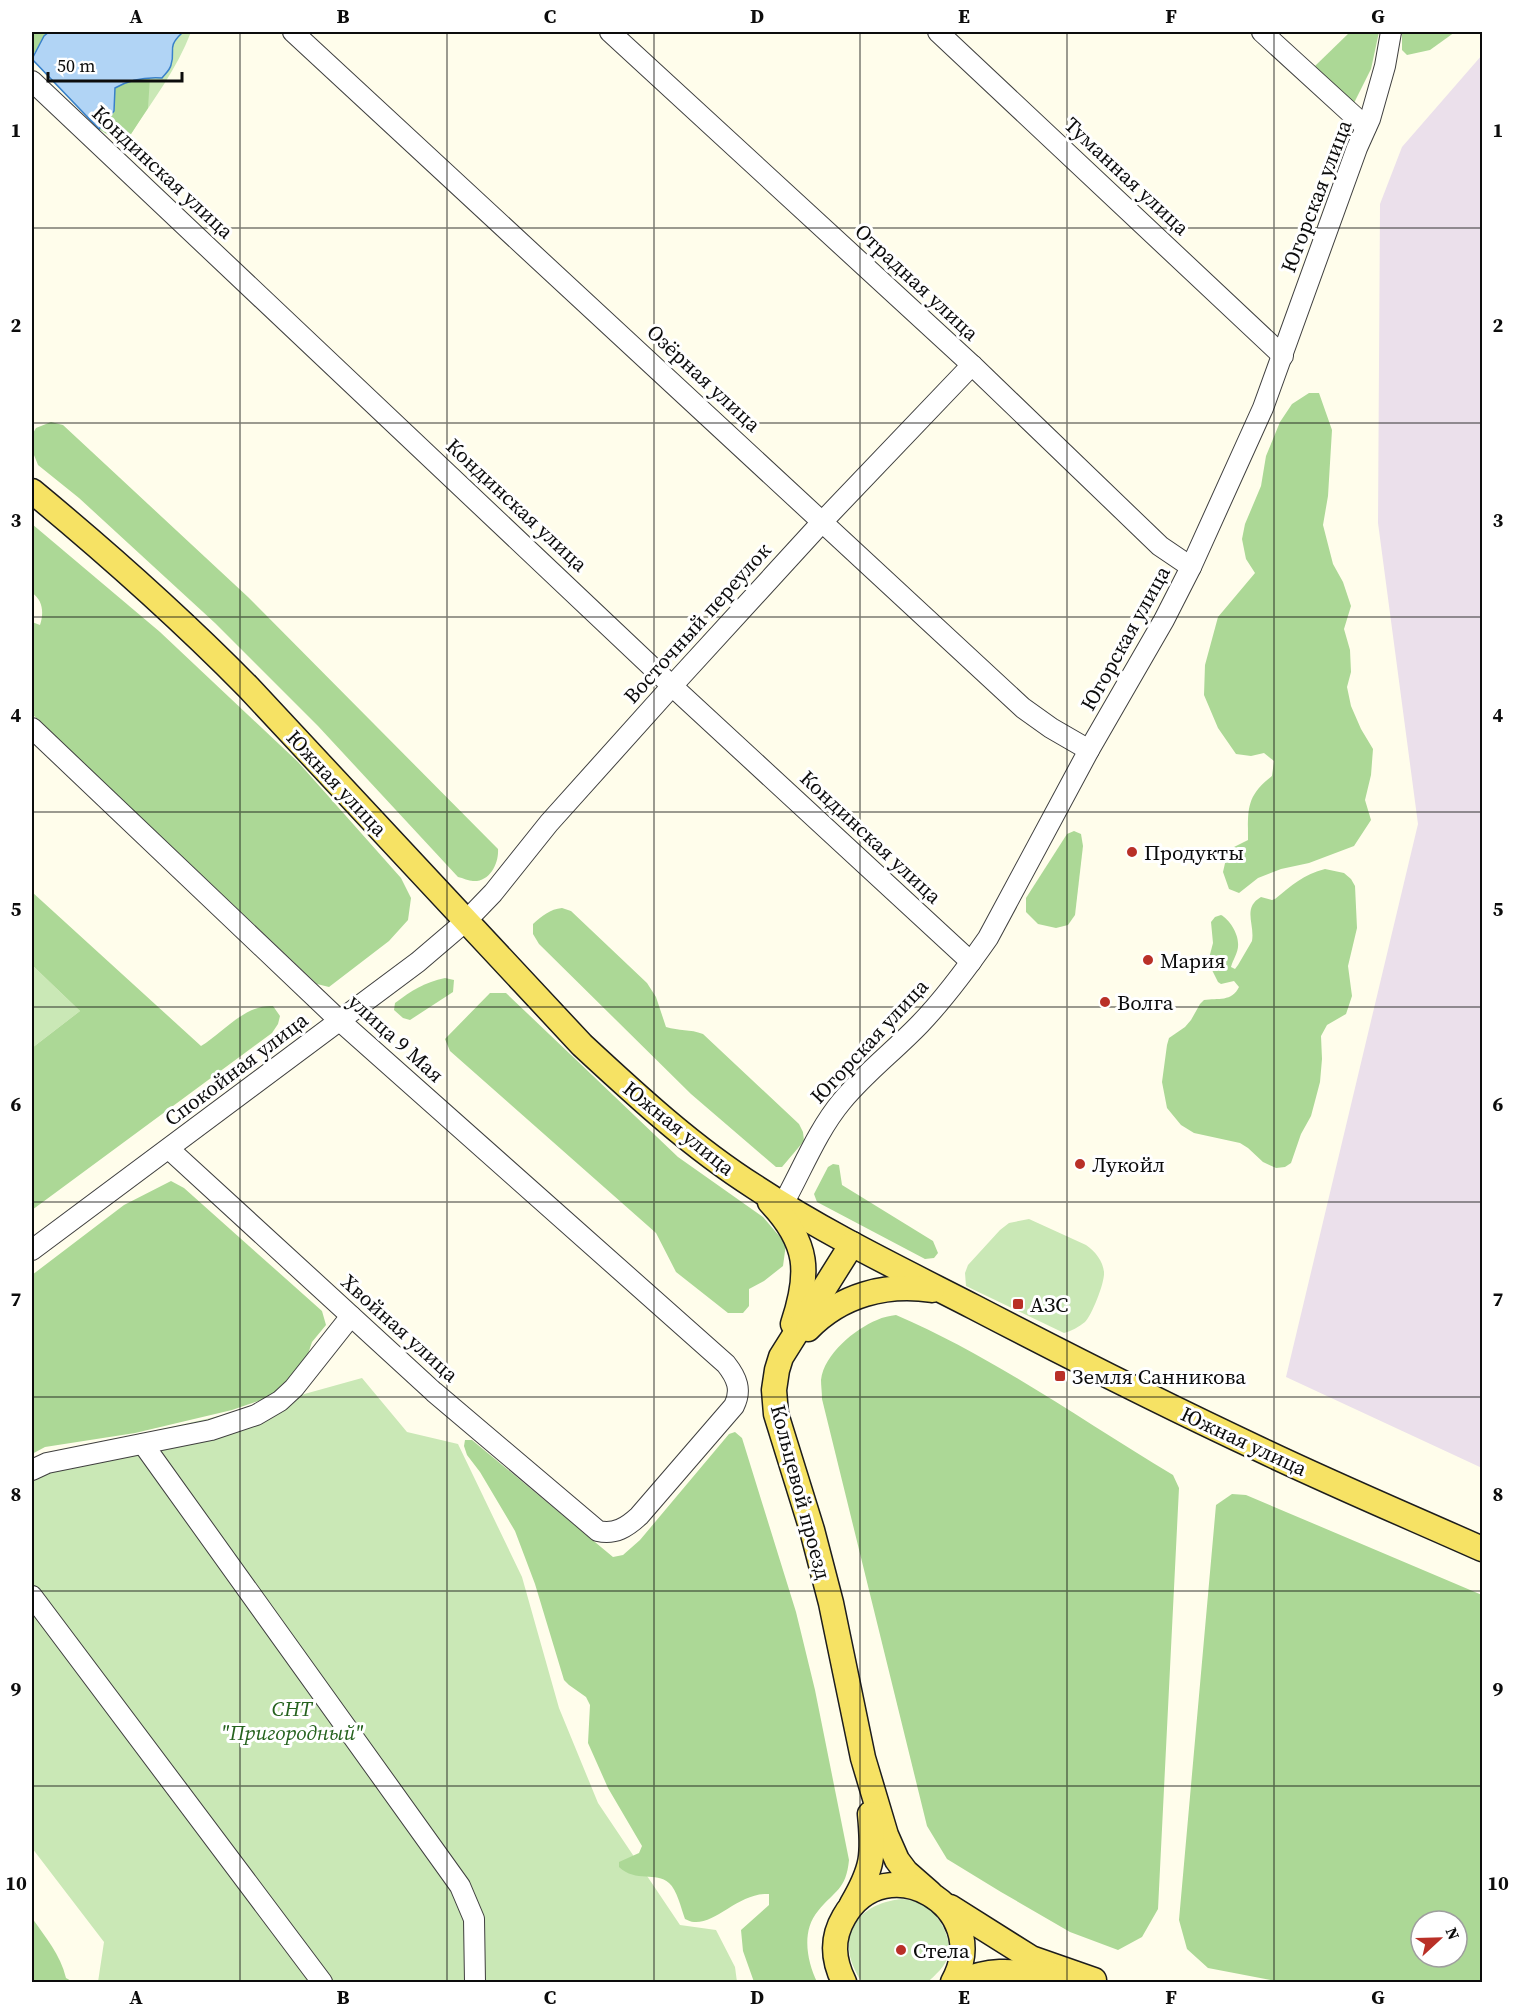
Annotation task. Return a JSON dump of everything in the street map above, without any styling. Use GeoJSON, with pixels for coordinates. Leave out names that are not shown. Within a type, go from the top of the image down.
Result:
{"type":"FeatureCollection","features":[{"type":"Feature","properties":{"kind":"main road","name":"Южная улица"},"geometry":{"type":"LineString","coordinates":[[32,491],[135,577],[193,631],[574,1036],[637,1096],[690,1140],[756,1188],[852,1244],[1118,1381],[1260,1450],[1482,1549]]}},
{"type":"Feature","properties":{"kind":"main road"},"geometry":{"type":"LineString","coordinates":[[756,1188],[794,1232],[801,1248],[804,1272],[802,1295],[782,1357]]}},
{"type":"Feature","properties":{"kind":"main road","name":"Кольцевой проезд"},"geometry":{"type":"LineString","coordinates":[[852,1244],[782,1357],[774,1390],[777,1414],[831,1603],[863,1758],[886,1835],[897,1860],[906,1872],[935,1897]]}},
{"type":"Feature","properties":{"kind":"main road"},"geometry":{"type":"LineString","coordinates":[[782,1357],[818,1319],[837,1305],[852,1298],[871,1292],[900,1288],[945,1292]]}},
{"type":"Feature","properties":{"kind":"main road","name":"Кольцевой проезд"},"geometry":{"type":"LineString","coordinates":[[844,1982],[837,1968],[834,1950],[839,1926],[866,1880],[871,1860],[872,1839],[863,1758]]}},
{"type":"Feature","properties":{"kind":"main road"},"geometry":{"type":"LineString","coordinates":[[848,1910],[866,1894],[890,1885],[904,1885],[935,1897],[1031,1958],[1102,1981]]}},
{"type":"Feature","properties":{"kind":"main road"},"geometry":{"type":"LineString","coordinates":[[935,1897],[954,1916],[960,1929],[963,1946],[962,1960],[956,1983]]}},
{"type":"Feature","properties":{"kind":"main road"},"geometry":{"type":"LineString","coordinates":[[956,1983],[985,1972],[999,1971],[1102,1981]]}},
{"type":"Feature","properties":{"kind":"street","name":"Озёрная улица"},"geometry":{"type":"LineString","coordinates":[[293,32],[1023,708],[1051,728],[1089,750]]}},
{"type":"Feature","properties":{"kind":"street","name":"Отрадная улица"},"geometry":{"type":"LineString","coordinates":[[610,32],[972,365],[1160,546],[1191,567]]}},
{"type":"Feature","properties":{"kind":"street","name":"Туманная улица"},"geometry":{"type":"LineString","coordinates":[[938,32],[1283,356]]}},
{"type":"Feature","properties":{"kind":"street"},"geometry":{"type":"LineString","coordinates":[[1262,32],[1366,127]]}},
{"type":"Feature","properties":{"kind":"street","name":"Югорская улица"},"geometry":{"type":"LineString","coordinates":[[783,1204],[826,1122],[841,1102],[921,1024],[971,962],[999,920],[1089,750],[1164,620],[1191,567],[1263,408],[1366,127],[1371,119],[1391,32]]}},
{"type":"Feature","properties":{"kind":"street","name":"Кондинская улица"},"geometry":{"type":"LineString","coordinates":[[32,81],[672,686],[971,962]]}},
{"type":"Feature","properties":{"kind":"street","name":"Восточный переулок"},"geometry":{"type":"LineString","coordinates":[[466,921],[493,893],[549,823],[672,686],[823,521],[972,365]]}},
{"type":"Feature","properties":{"kind":"street","name":"улица 9 Мая"},"geometry":{"type":"LineString","coordinates":[[32,728],[339,1021],[726,1364],[735,1376],[739,1398],[734,1406],[639,1516],[617,1531],[606,1533]]}},
{"type":"Feature","properties":{"kind":"street","name":"Спокойная улица"},"geometry":{"type":"LineString","coordinates":[[32,1250],[418,962],[466,921]]}},
{"type":"Feature","properties":{"kind":"street","name":"Хвойная улица"},"geometry":{"type":"LineString","coordinates":[[169,1149],[434,1392],[598,1531],[606,1533]]}},
{"type":"Feature","properties":{"kind":"street"},"geometry":{"type":"LineString","coordinates":[[32,1470],[47,1463],[211,1430],[256,1415],[280,1401],[294,1388],[351,1316]]}},
{"type":"Feature","properties":{"kind":"street"},"geometry":{"type":"LineString","coordinates":[[143,1444],[460,1886],[474,1919],[475,1983]]}},
{"type":"Feature","properties":{"kind":"street"},"geometry":{"type":"LineString","coordinates":[[32,1596],[322,1983]]}},
{"type":"Feature","properties":{"kind":"shaded area"},"geometry":{"type":"Polygon","coordinates":[[[1482,55],[1482,1468],[1286,1377],[1418,824],[1378,523],[1380,204],[1402,147],[1482,55]]]}},
{"type":"Feature","properties":{"kind":"green space"},"geometry":{"type":"Polygon","coordinates":[[[32,32],[49,32],[44,36],[32,57],[32,32]]]}},
{"type":"Feature","properties":{"kind":"green space"},"geometry":{"type":"Polygon","coordinates":[[[181,32],[191,32],[172,72],[131,134],[115,137],[99,129],[115,88],[172,59],[171,48],[181,32]]]}},
{"type":"Feature","properties":{"kind":"green space"},"geometry":{"type":"Polygon","coordinates":[[[1350,32],[1379,32],[1371,69],[1354,103],[1315,66],[1350,32]]]}},
{"type":"Feature","properties":{"kind":"green space"},"geometry":{"type":"Polygon","coordinates":[[[1402,32],[1455,32],[1430,50],[1407,55],[1402,50],[1402,32]]]}},
{"type":"Feature","properties":{"kind":"green space"},"geometry":{"type":"Polygon","coordinates":[[[150,77],[148,108],[131,134],[114,139],[99,129],[114,111],[115,88],[128,82],[150,77]]]}},
{"type":"Feature","properties":{"kind":"green space"},"geometry":{"type":"Polygon","coordinates":[[[1309,393],[1319,393],[1332,430],[1328,496],[1323,525],[1333,564],[1343,582],[1351,606],[1344,629],[1350,650],[1351,672],[1347,687],[1351,706],[1373,749],[1371,775],[1365,800],[1371,820],[1354,846],[1309,863],[1281,869],[1258,878],[1239,893],[1229,889],[1223,872],[1228,850],[1248,840],[1250,804],[1257,790],[1272,776],[1274,761],[1264,753],[1251,756],[1236,754],[1218,728],[1204,695],[1205,665],[1218,617],[1255,573],[1246,559],[1242,539],[1245,524],[1261,486],[1266,456],[1280,422],[1292,404],[1309,393]]]}},
{"type":"Feature","properties":{"kind":"green space"},"geometry":{"type":"Polygon","coordinates":[[[51,422],[63,425],[248,597],[498,849],[495,866],[489,875],[473,881],[458,877],[318,726],[215,623],[79,498],[38,465],[32,450],[32,435],[36,428],[51,422]]]}},
{"type":"Feature","properties":{"kind":"green space"},"geometry":{"type":"Polygon","coordinates":[[[32,524],[160,632],[298,762],[401,878],[411,898],[408,920],[389,941],[329,987],[317,984],[32,714],[32,622],[40,625],[42,611],[38,599],[32,593],[32,524]]]}},
{"type":"Feature","properties":{"kind":"green space"},"geometry":{"type":"Polygon","coordinates":[[[1074,831],[1081,834],[1083,846],[1075,915],[1068,925],[1056,928],[1038,924],[1026,912],[1026,898],[1067,834],[1074,831]]]}},
{"type":"Feature","properties":{"kind":"green space"},"geometry":{"type":"Polygon","coordinates":[[[1325,869],[1344,873],[1355,886],[1357,928],[1348,966],[1352,996],[1346,1014],[1327,1025],[1321,1036],[1320,1082],[1311,1116],[1301,1134],[1291,1163],[1285,1167],[1276,1168],[1263,1162],[1240,1143],[1194,1133],[1181,1125],[1167,1108],[1162,1082],[1167,1045],[1169,1038],[1185,1027],[1204,1000],[1229,997],[1239,987],[1234,981],[1221,984],[1218,982],[1208,962],[1213,943],[1211,922],[1215,917],[1221,915],[1224,917],[1236,935],[1238,949],[1231,967],[1235,969],[1252,941],[1250,917],[1255,901],[1261,897],[1275,899],[1304,877],[1325,869]]]}},
{"type":"Feature","properties":{"kind":"green space"},"geometry":{"type":"Polygon","coordinates":[[[32,892],[201,1046],[235,1020],[253,1010],[273,1006],[280,1016],[272,1033],[32,1210],[32,1048],[80,1011],[32,965],[32,892]]]}},
{"type":"Feature","properties":{"kind":"green space"},"geometry":{"type":"Polygon","coordinates":[[[562,908],[571,911],[647,983],[656,997],[666,1027],[703,1034],[799,1124],[804,1141],[782,1167],[776,1167],[691,1094],[539,944],[533,934],[533,924],[550,911],[562,908]]]}},
{"type":"Feature","properties":{"kind":"green space"},"geometry":{"type":"Polygon","coordinates":[[[32,965],[80,1011],[32,1048],[32,965]]]}},
{"type":"Feature","properties":{"kind":"green space"},"geometry":{"type":"Polygon","coordinates":[[[445,978],[454,980],[453,992],[410,1020],[403,1018],[394,1010],[395,1003],[413,991],[445,978]]]}},
{"type":"Feature","properties":{"kind":"green space"},"geometry":{"type":"Polygon","coordinates":[[[490,993],[506,993],[678,1157],[763,1217],[786,1244],[783,1266],[749,1289],[749,1306],[743,1313],[728,1313],[676,1272],[656,1233],[450,1051],[445,1039],[490,993]]]}},
{"type":"Feature","properties":{"kind":"green space"},"geometry":{"type":"Polygon","coordinates":[[[833,1164],[839,1165],[842,1185],[933,1241],[938,1253],[934,1258],[925,1259],[817,1202],[814,1194],[828,1167],[833,1164]]]}},
{"type":"Feature","properties":{"kind":"green space"},"geometry":{"type":"Polygon","coordinates":[[[171,1181],[184,1188],[322,1311],[326,1325],[312,1342],[306,1360],[293,1381],[273,1396],[232,1410],[135,1433],[45,1447],[32,1454],[32,1275],[124,1205],[171,1181]]]}},
{"type":"Feature","properties":{"kind":"green space"},"geometry":{"type":"Polygon","coordinates":[[[1029,1219],[1086,1245],[1102,1264],[1104,1272],[1102,1283],[1091,1313],[1085,1322],[1064,1333],[966,1286],[965,1273],[968,1265],[1000,1230],[1009,1223],[1029,1219]]]}},
{"type":"Feature","properties":{"kind":"green space"},"geometry":{"type":"Polygon","coordinates":[[[896,1315],[968,1350],[1037,1390],[1173,1475],[1179,1488],[1158,1909],[1142,1937],[1118,1950],[1070,1932],[947,1859],[927,1826],[822,1399],[823,1370],[834,1352],[850,1336],[868,1324],[896,1315]]]}},
{"type":"Feature","properties":{"kind":"green space","name":"СНТ \"Пригородный\""},"geometry":{"type":"Polygon","coordinates":[[[362,1378],[407,1432],[458,1444],[522,1577],[559,1708],[598,1803],[680,1925],[716,1930],[735,1967],[737,1982],[98,1982],[104,1942],[32,1848],[32,1463],[50,1455],[254,1408],[362,1378]]]}},
{"type":"Feature","properties":{"kind":"green space"},"geometry":{"type":"Polygon","coordinates":[[[735,1432],[742,1438],[796,1612],[815,1690],[849,1860],[848,1870],[842,1884],[818,1911],[809,1928],[808,1956],[817,1982],[754,1982],[743,1951],[741,1930],[769,1905],[769,1894],[748,1898],[711,1918],[693,1922],[685,1919],[677,1895],[669,1883],[658,1878],[632,1875],[619,1867],[619,1862],[639,1853],[642,1846],[608,1788],[588,1743],[590,1705],[586,1697],[564,1680],[535,1584],[515,1531],[480,1472],[467,1455],[464,1446],[465,1440],[472,1440],[613,1557],[623,1555],[640,1540],[729,1434],[735,1432]]]}},
{"type":"Feature","properties":{"kind":"green space"},"geometry":{"type":"Polygon","coordinates":[[[1232,1494],[1246,1495],[1482,1595],[1482,1982],[1281,1982],[1208,1968],[1187,1949],[1179,1920],[1216,1505],[1232,1494]]]}},
{"type":"Feature","properties":{"kind":"green space"},"geometry":{"type":"Polygon","coordinates":[[[902,1899],[921,1903],[938,1918],[948,1941],[947,1960],[928,1982],[862,1982],[854,1967],[850,1952],[849,1939],[853,1927],[871,1908],[885,1902],[902,1899]]]}},
{"type":"Feature","properties":{"kind":"green space"},"geometry":{"type":"Polygon","coordinates":[[[32,1918],[56,1954],[66,1978],[73,1982],[32,1982],[32,1918]]]}},
{"type":"Feature","properties":{"kind":"water"},"geometry":{"type":"Polygon","coordinates":[[[49,32],[182,33],[174,42],[169,70],[162,78],[138,80],[115,88],[114,111],[99,129],[32,59],[44,36],[49,32]]]}},
{"type":"Feature","properties":{"kind":"place","name":"Продукты"},"geometry":{"type":"Point","coordinates":[1132,852]}},
{"type":"Feature","properties":{"kind":"place","name":"Мария"},"geometry":{"type":"Point","coordinates":[1148,960]}},
{"type":"Feature","properties":{"kind":"place","name":"Волга"},"geometry":{"type":"Point","coordinates":[1105,1002]}},
{"type":"Feature","properties":{"kind":"place","name":"Лукойл"},"geometry":{"type":"Point","coordinates":[1080,1164]}},
{"type":"Feature","properties":{"kind":"place","name":"АЗС"},"geometry":{"type":"Point","coordinates":[1018,1304]}},
{"type":"Feature","properties":{"kind":"place","name":"Земля Санникова"},"geometry":{"type":"Point","coordinates":[1060,1376]}},
{"type":"Feature","properties":{"kind":"place","name":"Стела"},"geometry":{"type":"Point","coordinates":[901,1950]}}]}
